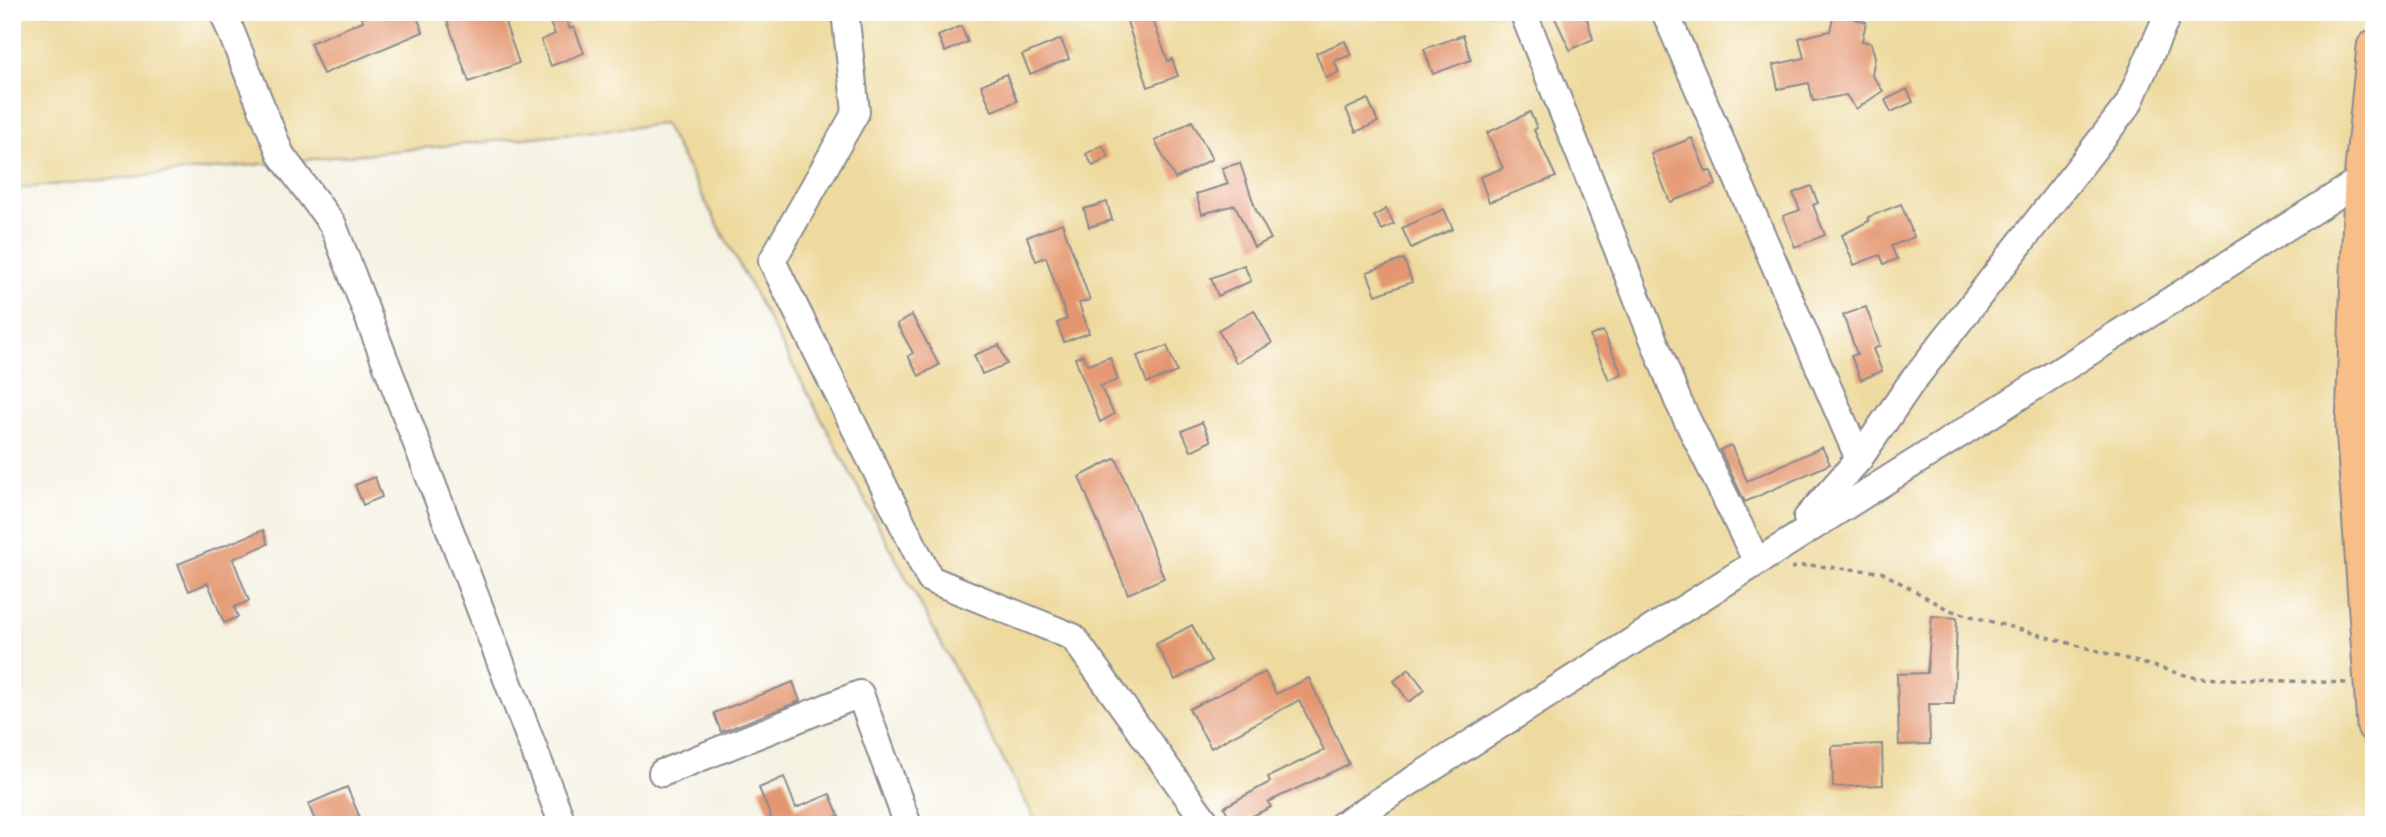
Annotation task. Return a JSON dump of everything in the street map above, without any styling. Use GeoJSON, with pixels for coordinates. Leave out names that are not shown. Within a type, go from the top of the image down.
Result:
{"type":"FeatureCollection","features":[{"type":"Feature","properties":{"kind":"main road"},"geometry":{"type":"LineString","coordinates":[[2374,47],[2353,427],[2374,726]]}},
{"type":"Feature","properties":{"kind":"street"},"geometry":{"type":"LineString","coordinates":[[223,12],[281,155],[333,225],[563,825]]}},
{"type":"Feature","properties":{"kind":"street"},"geometry":{"type":"LineString","coordinates":[[845,12],[856,113],[772,261],[930,579],[1073,637],[1208,825]]}},
{"type":"Feature","properties":{"kind":"street"},"geometry":{"type":"LineString","coordinates":[[1523,12],[1678,401],[1756,560]]}},
{"type":"Feature","properties":{"kind":"street"},"geometry":{"type":"LineString","coordinates":[[1665,12],[1859,459]]}},
{"type":"Feature","properties":{"kind":"street"},"geometry":{"type":"LineString","coordinates":[[1789,539],[1859,459],[1911,383],[2128,105],[2169,12]]}},
{"type":"Feature","properties":{"kind":"street"},"geometry":{"type":"LineString","coordinates":[[1342,825],[1789,539],[2367,176]]}},
{"type":"Feature","properties":{"kind":"street"},"geometry":{"type":"LineString","coordinates":[[662,773],[860,694],[908,825]]}},
{"type":"Feature","properties":{"kind":"path"},"geometry":{"type":"LineString","coordinates":[[1783,569],[1807,565],[1881,572],[1949,611],[2196,678],[2371,684]]}},
{"type":"Feature","properties":{"kind":"sand"},"geometry":{"type":"Polygon","coordinates":[[[12,12],[2374,12],[2374,825],[1038,825],[664,124],[12,189],[12,12]]]}},
{"type":"Feature","properties":{"kind":"building"},"geometry":{"type":"Polygon","coordinates":[[[360,12],[415,12],[423,32],[323,74],[310,43],[363,21],[360,12]]]}},
{"type":"Feature","properties":{"kind":"building"},"geometry":{"type":"Polygon","coordinates":[[[444,12],[529,12],[505,23],[519,63],[469,82],[444,12]]]}},
{"type":"Feature","properties":{"kind":"building"},"geometry":{"type":"Polygon","coordinates":[[[545,12],[563,12],[570,29],[574,27],[584,53],[551,66],[541,40],[555,34],[545,12]]]}},
{"type":"Feature","properties":{"kind":"building"},"geometry":{"type":"Polygon","coordinates":[[[1141,12],[1150,12],[1168,61],[1172,59],[1178,76],[1148,87],[1126,18],[1141,12]]]}},
{"type":"Feature","properties":{"kind":"building"},"geometry":{"type":"Polygon","coordinates":[[[1552,12],[1585,12],[1593,39],[1570,50],[1552,12]]]}},
{"type":"Feature","properties":{"kind":"building"},"geometry":{"type":"Polygon","coordinates":[[[1834,12],[1857,12],[1855,19],[1866,22],[1862,41],[1871,43],[1875,57],[1872,75],[1883,91],[1856,109],[1846,95],[1813,101],[1809,83],[1778,89],[1773,65],[1804,58],[1799,38],[1830,31],[1834,12]]]}},
{"type":"Feature","properties":{"kind":"building"},"geometry":{"type":"Polygon","coordinates":[[[961,26],[968,42],[945,52],[938,36],[961,26]]]}},
{"type":"Feature","properties":{"kind":"building"},"geometry":{"type":"Polygon","coordinates":[[[1463,35],[1471,60],[1433,74],[1424,49],[1463,35]]]}},
{"type":"Feature","properties":{"kind":"building"},"geometry":{"type":"Polygon","coordinates":[[[1061,39],[1069,59],[1030,74],[1022,55],[1061,39]]]}},
{"type":"Feature","properties":{"kind":"building"},"geometry":{"type":"Polygon","coordinates":[[[1345,41],[1351,55],[1334,61],[1339,72],[1326,78],[1316,53],[1345,41]]]}},
{"type":"Feature","properties":{"kind":"building"},"geometry":{"type":"Polygon","coordinates":[[[1006,74],[1017,101],[992,111],[981,85],[1006,74]]]}},
{"type":"Feature","properties":{"kind":"building"},"geometry":{"type":"Polygon","coordinates":[[[1907,89],[1913,102],[1891,112],[1885,100],[1907,89]]]}},
{"type":"Feature","properties":{"kind":"building"},"geometry":{"type":"Polygon","coordinates":[[[1368,99],[1378,122],[1356,132],[1346,109],[1368,99]]]}},
{"type":"Feature","properties":{"kind":"building"},"geometry":{"type":"Polygon","coordinates":[[[1530,112],[1537,128],[1534,130],[1556,177],[1489,202],[1480,177],[1503,168],[1487,133],[1530,112]]]}},
{"type":"Feature","properties":{"kind":"building"},"geometry":{"type":"Polygon","coordinates":[[[1192,121],[1212,159],[1175,179],[1155,141],[1192,121]]]}},
{"type":"Feature","properties":{"kind":"building"},"geometry":{"type":"Polygon","coordinates":[[[1692,138],[1706,172],[1711,171],[1716,185],[1670,202],[1651,154],[1692,138]]]}},
{"type":"Feature","properties":{"kind":"building"},"geometry":{"type":"Polygon","coordinates":[[[1102,145],[1109,157],[1093,166],[1086,154],[1102,145]]]}},
{"type":"Feature","properties":{"kind":"building"},"geometry":{"type":"Polygon","coordinates":[[[1240,163],[1256,210],[1271,239],[1254,247],[1235,205],[1202,214],[1196,194],[1228,184],[1222,168],[1240,163]]]}},
{"type":"Feature","properties":{"kind":"building"},"geometry":{"type":"Polygon","coordinates":[[[1811,186],[1818,203],[1813,205],[1825,235],[1795,247],[1783,216],[1800,210],[1793,193],[1811,186]]]}},
{"type":"Feature","properties":{"kind":"building"},"geometry":{"type":"Polygon","coordinates":[[[1107,202],[1112,220],[1089,227],[1084,209],[1107,202]]]}},
{"type":"Feature","properties":{"kind":"building"},"geometry":{"type":"Polygon","coordinates":[[[1901,204],[1914,237],[1891,246],[1897,259],[1884,264],[1880,255],[1854,265],[1842,235],[1869,221],[1868,217],[1901,204]]]}},
{"type":"Feature","properties":{"kind":"building"},"geometry":{"type":"Polygon","coordinates":[[[1386,209],[1394,224],[1382,230],[1374,216],[1386,209]]]}},
{"type":"Feature","properties":{"kind":"building"},"geometry":{"type":"Polygon","coordinates":[[[1444,209],[1453,229],[1411,248],[1402,228],[1444,209]]]}},
{"type":"Feature","properties":{"kind":"building"},"geometry":{"type":"Polygon","coordinates":[[[1062,223],[1090,300],[1079,303],[1089,333],[1064,342],[1057,323],[1067,319],[1046,257],[1036,261],[1027,237],[1062,223]]]}},
{"type":"Feature","properties":{"kind":"building"},"geometry":{"type":"Polygon","coordinates":[[[1404,259],[1412,282],[1376,295],[1367,272],[1404,259]]]}},
{"type":"Feature","properties":{"kind":"building"},"geometry":{"type":"Polygon","coordinates":[[[1244,265],[1251,281],[1218,296],[1211,278],[1244,265]]]}},
{"type":"Feature","properties":{"kind":"building"},"geometry":{"type":"Polygon","coordinates":[[[1866,307],[1880,346],[1873,349],[1882,371],[1861,380],[1851,356],[1857,354],[1843,315],[1866,307]]]}},
{"type":"Feature","properties":{"kind":"building"},"geometry":{"type":"Polygon","coordinates":[[[1254,310],[1272,343],[1236,363],[1218,330],[1254,310]]]}},
{"type":"Feature","properties":{"kind":"building"},"geometry":{"type":"Polygon","coordinates":[[[912,315],[939,365],[919,376],[908,356],[913,353],[897,324],[912,315]]]}},
{"type":"Feature","properties":{"kind":"building"},"geometry":{"type":"Polygon","coordinates":[[[1603,331],[1622,374],[1609,380],[1590,336],[1603,331]]]}},
{"type":"Feature","properties":{"kind":"building"},"geometry":{"type":"Polygon","coordinates":[[[999,345],[1007,364],[982,374],[974,355],[999,345]]]}},
{"type":"Feature","properties":{"kind":"building"},"geometry":{"type":"Polygon","coordinates":[[[1167,346],[1177,372],[1147,383],[1137,356],[1167,346]]]}},
{"type":"Feature","properties":{"kind":"building"},"geometry":{"type":"Polygon","coordinates":[[[1083,355],[1088,365],[1110,357],[1118,380],[1100,386],[1114,414],[1100,422],[1075,358],[1083,355]]]}},
{"type":"Feature","properties":{"kind":"building"},"geometry":{"type":"Polygon","coordinates":[[[1202,422],[1211,441],[1191,451],[1182,431],[1202,422]]]}},
{"type":"Feature","properties":{"kind":"building"},"geometry":{"type":"Polygon","coordinates":[[[1731,445],[1747,481],[1822,447],[1830,464],[1745,502],[1720,450],[1731,445]]]}},
{"type":"Feature","properties":{"kind":"building"},"geometry":{"type":"Polygon","coordinates":[[[1116,458],[1164,578],[1128,594],[1079,477],[1116,458]]]}},
{"type":"Feature","properties":{"kind":"building"},"geometry":{"type":"Polygon","coordinates":[[[375,477],[382,497],[363,505],[355,485],[375,477]]]}},
{"type":"Feature","properties":{"kind":"building"},"geometry":{"type":"Polygon","coordinates":[[[263,530],[268,544],[233,559],[249,601],[234,607],[238,617],[224,623],[208,583],[189,591],[178,564],[263,530]]]}},
{"type":"Feature","properties":{"kind":"building"},"geometry":{"type":"Polygon","coordinates":[[[1932,616],[1957,618],[1954,704],[1929,704],[1930,744],[1899,745],[1897,674],[1927,673],[1932,616]]]}},
{"type":"Feature","properties":{"kind":"building"},"geometry":{"type":"Polygon","coordinates":[[[1192,625],[1211,661],[1175,680],[1156,644],[1192,625]]]}},
{"type":"Feature","properties":{"kind":"building"},"geometry":{"type":"Polygon","coordinates":[[[1409,669],[1425,690],[1409,702],[1394,681],[1409,669]]]}},
{"type":"Feature","properties":{"kind":"building"},"geometry":{"type":"Polygon","coordinates":[[[1265,672],[1276,694],[1309,678],[1349,764],[1268,802],[1271,807],[1234,825],[1224,807],[1270,782],[1268,777],[1324,750],[1299,700],[1211,748],[1189,709],[1265,672]]]}},
{"type":"Feature","properties":{"kind":"building"},"geometry":{"type":"Polygon","coordinates":[[[793,682],[800,701],[721,732],[714,713],[793,682]]]}},
{"type":"Feature","properties":{"kind":"building"},"geometry":{"type":"Polygon","coordinates":[[[1882,744],[1883,785],[1833,787],[1832,746],[1882,744]]]}},
{"type":"Feature","properties":{"kind":"building"},"geometry":{"type":"Polygon","coordinates":[[[784,777],[796,808],[830,794],[839,816],[816,825],[774,825],[759,788],[784,777]]]}},
{"type":"Feature","properties":{"kind":"building"},"geometry":{"type":"Polygon","coordinates":[[[347,787],[363,825],[317,825],[308,804],[347,787]]]}}]}
